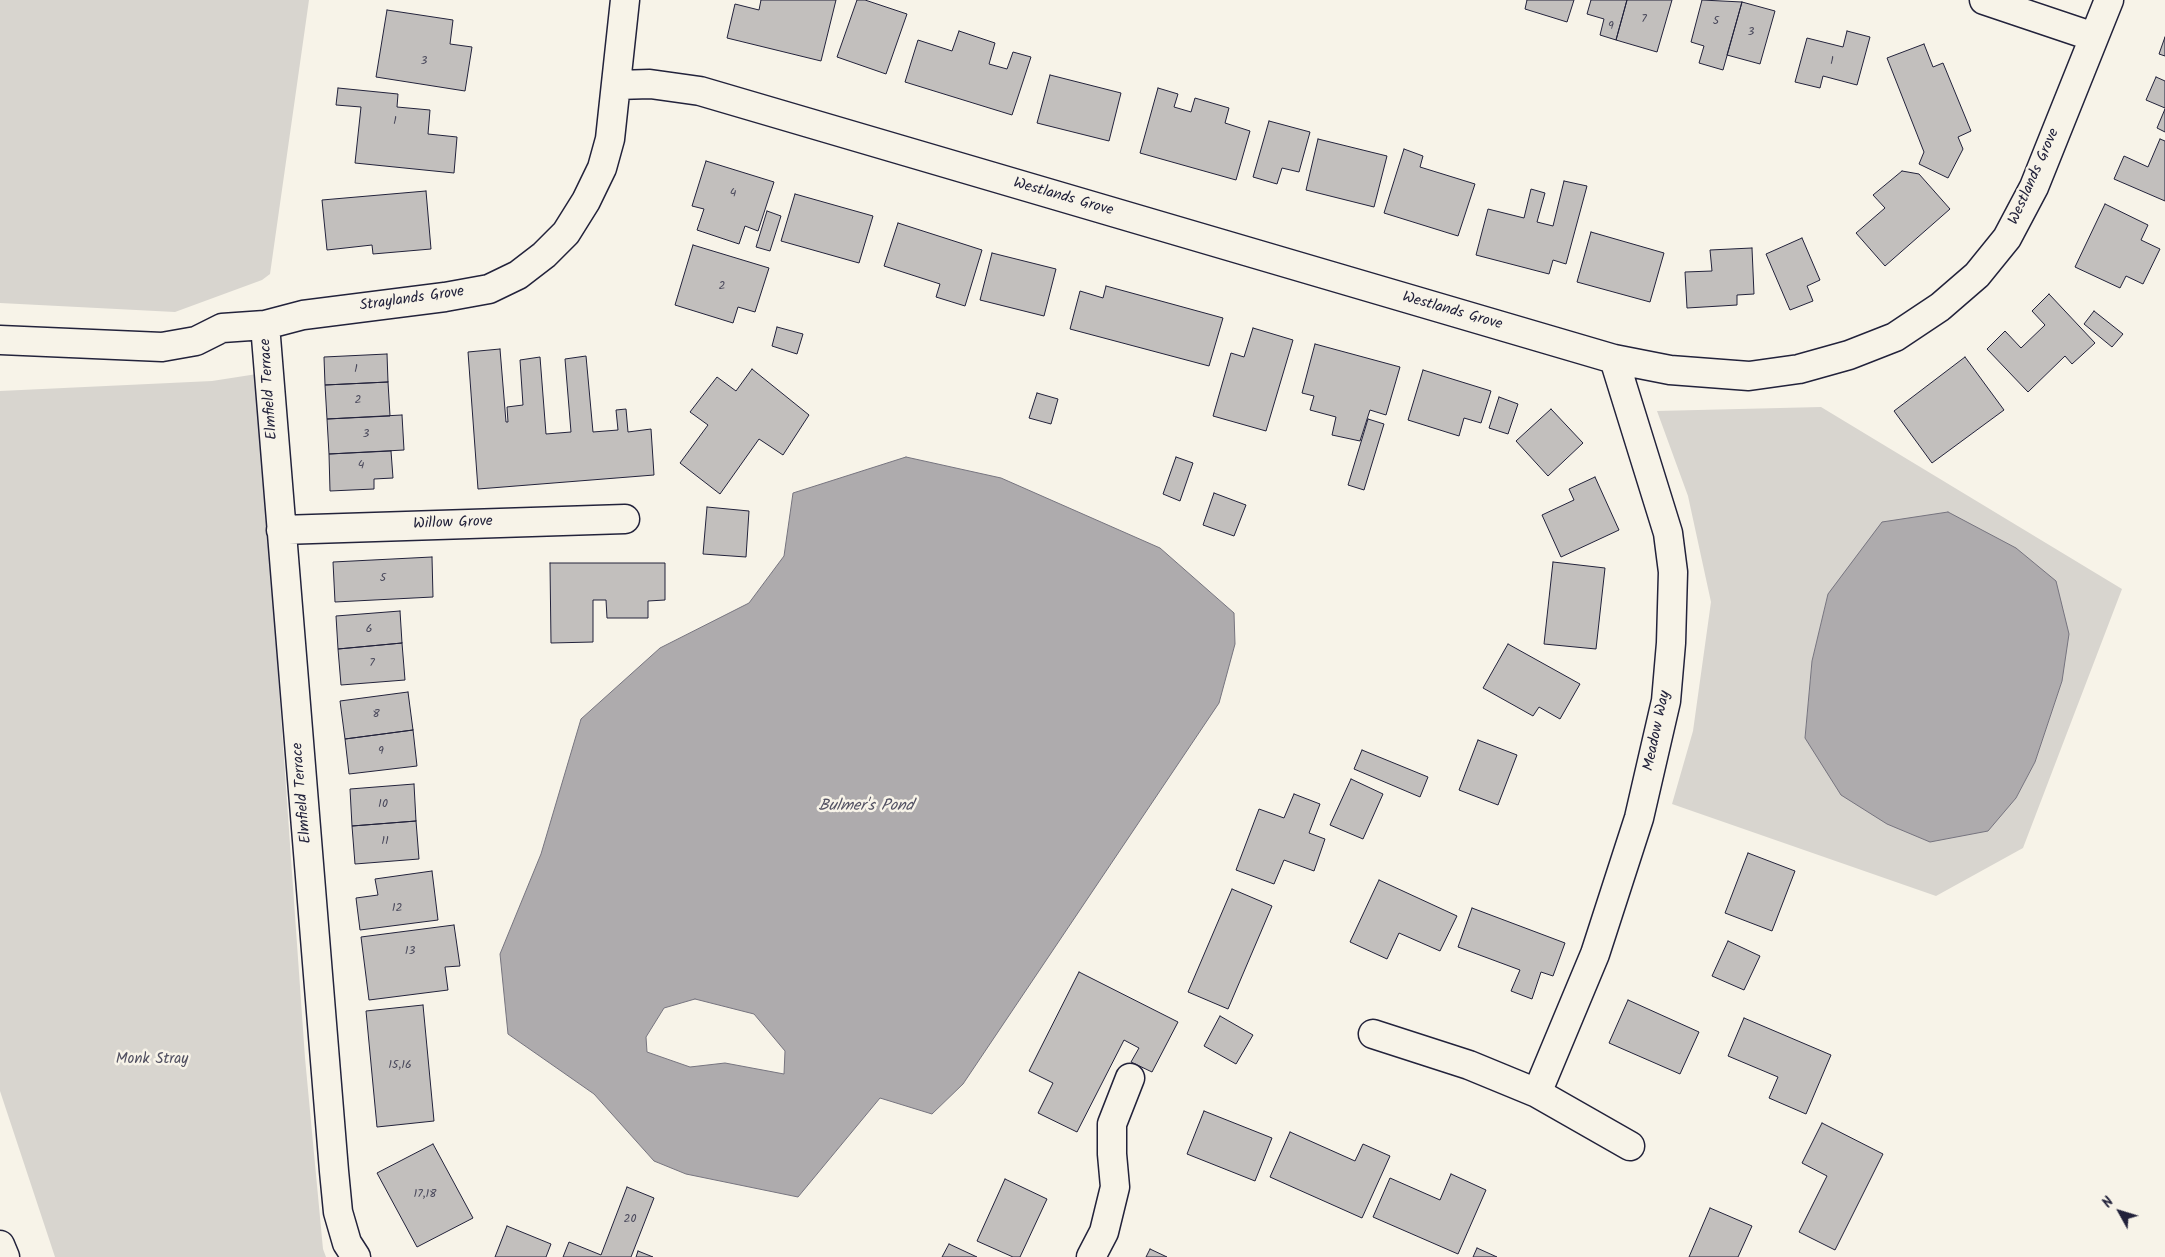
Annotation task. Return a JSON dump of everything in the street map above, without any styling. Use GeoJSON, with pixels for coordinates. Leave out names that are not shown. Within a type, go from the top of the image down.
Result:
{"type":"FeatureCollection","features":[{"type":"Feature","properties":{"kind":"street","name":"Straylands Grove"},"geometry":{"type":"LineString","coordinates":[[0,340],[162,347],[196,341],[222,328],[265,325],[303,315],[445,297],[480,290],[518,275],[544,255],[566,233],[586,201],[602,168],[610,139],[625,0]]}},
{"type":"Feature","properties":{"kind":"street"},"geometry":{"type":"LineString","coordinates":[[1984,0],[2094,37]]}},
{"type":"Feature","properties":{"kind":"street","name":"Westlands Grove"},"geometry":{"type":"LineString","coordinates":[[616,85],[650,84],[700,92],[1614,359],[1670,370],[1749,376],[1799,369],[1849,355],[1902,332],[1940,307],[1977,274],[2007,238],[2034,187],[2109,0]]}},
{"type":"Feature","properties":{"kind":"street","name":"Elmfield Terrace"},"geometry":{"type":"LineString","coordinates":[[265,325],[338,1212],[347,1243],[356,1257]]}},
{"type":"Feature","properties":{"kind":"street","name":"Meadow Way"},"geometry":{"type":"LineString","coordinates":[[1537,1093],[1598,945],[1639,818],[1666,701],[1671,643],[1673,572],[1668,533],[1614,359]]}},
{"type":"Feature","properties":{"kind":"street","name":"Willow Grove"},"geometry":{"type":"LineString","coordinates":[[281,530],[625,519]]}},
{"type":"Feature","properties":{"kind":"street"},"geometry":{"type":"LineString","coordinates":[[1373,1034],[1469,1065],[1537,1093],[1630,1146]]}},
{"type":"Feature","properties":{"kind":"street"},"geometry":{"type":"LineString","coordinates":[[1092,1257],[1104,1232],[1115,1188],[1112,1124],[1130,1078]]}},
{"type":"Feature","properties":{"kind":"street"},"geometry":{"type":"LineString","coordinates":[[0,1245],[5,1257]]}},
{"type":"Feature","properties":{"kind":"green space"},"geometry":{"type":"Polygon","coordinates":[[[0,0],[309,0],[270,274],[262,280],[175,312],[0,303],[0,0]]]}},
{"type":"Feature","properties":{"kind":"green space","name":"Monk Stray"},"geometry":{"type":"Polygon","coordinates":[[[257,374],[305,1058],[323,1249],[326,1257],[55,1257],[0,1091],[0,391],[212,381],[257,374]]]}},
{"type":"Feature","properties":{"kind":"green space"},"geometry":{"type":"Polygon","coordinates":[[[1821,407],[2122,589],[2023,848],[1936,896],[1672,804],[1693,731],[1711,602],[1688,496],[1657,411],[1821,407]],[[1828,594],[1812,661],[1805,738],[2016,798],[2035,762],[2062,681],[1828,594]]]}},
{"type":"Feature","properties":{"kind":"water","name":"Bulmer's Pond"},"geometry":{"type":"Polygon","coordinates":[[[906,457],[1001,478],[1160,548],[1234,613],[1235,644],[1219,703],[963,1084],[932,1114],[880,1098],[798,1197],[686,1174],[654,1161],[594,1094],[508,1034],[500,954],[541,854],[581,719],[660,648],[749,603],[784,556],[793,493],[906,457]],[[695,999],[664,1008],[646,1037],[647,1052],[690,1067],[725,1063],[784,1074],[785,1051],[754,1014],[695,999]]]}},
{"type":"Feature","properties":{"kind":"water"},"geometry":{"type":"Polygon","coordinates":[[[1948,512],[2016,548],[2056,581],[2069,634],[2062,681],[2035,762],[2016,798],[1988,831],[1930,842],[1887,824],[1841,795],[1805,738],[1812,661],[1828,594],[1882,522],[1948,512]]]}},
{"type":"Feature","properties":{"kind":"building"},"geometry":{"type":"Polygon","coordinates":[[[761,0],[836,0],[821,61],[727,38],[735,4],[759,10],[761,0]]]}},
{"type":"Feature","properties":{"kind":"building"},"geometry":{"type":"Polygon","coordinates":[[[857,0],[865,0],[907,14],[886,74],[837,57],[857,0]]]}},
{"type":"Feature","properties":{"kind":"building"},"geometry":{"type":"Polygon","coordinates":[[[1527,0],[1574,0],[1567,22],[1525,9],[1527,0]]]}},
{"type":"Feature","properties":{"kind":"building"},"geometry":{"type":"Polygon","coordinates":[[[1591,0],[1627,0],[1616,40],[1600,35],[1604,19],[1587,14],[1591,0]]]}},
{"type":"Feature","properties":{"kind":"building"},"geometry":{"type":"Polygon","coordinates":[[[1627,0],[1672,0],[1657,52],[1616,40],[1627,0]]]}},
{"type":"Feature","properties":{"kind":"building"},"geometry":{"type":"Polygon","coordinates":[[[1702,0],[1742,2],[1723,70],[1699,63],[1704,46],[1691,42],[1702,0]]]}},
{"type":"Feature","properties":{"kind":"building"},"geometry":{"type":"Polygon","coordinates":[[[1742,2],[1775,11],[1760,64],[1727,55],[1742,2]]]}},
{"type":"Feature","properties":{"kind":"building"},"geometry":{"type":"Polygon","coordinates":[[[387,10],[453,20],[450,44],[472,47],[465,91],[376,77],[387,10]]]}},
{"type":"Feature","properties":{"kind":"building"},"geometry":{"type":"Polygon","coordinates":[[[959,31],[995,43],[989,64],[1007,69],[1013,52],[1031,57],[1012,115],[905,82],[918,40],[952,51],[959,31]]]}},
{"type":"Feature","properties":{"kind":"building"},"geometry":{"type":"Polygon","coordinates":[[[1847,31],[1870,37],[1857,85],[1823,76],[1820,88],[1795,82],[1807,38],[1843,47],[1847,31]]]}},
{"type":"Feature","properties":{"kind":"building"},"geometry":{"type":"Polygon","coordinates":[[[2165,37],[2165,56],[2159,54],[2165,37]]]}},
{"type":"Feature","properties":{"kind":"building"},"geometry":{"type":"Polygon","coordinates":[[[1924,44],[1933,67],[1943,63],[1971,131],[1958,137],[1963,149],[1948,178],[1919,164],[1924,152],[1887,58],[1924,44]]]}},
{"type":"Feature","properties":{"kind":"building"},"geometry":{"type":"Polygon","coordinates":[[[1050,75],[1121,93],[1109,141],[1037,123],[1050,75]]]}},
{"type":"Feature","properties":{"kind":"building"},"geometry":{"type":"Polygon","coordinates":[[[2156,77],[2165,81],[2165,108],[2146,100],[2156,77]]]}},
{"type":"Feature","properties":{"kind":"building"},"geometry":{"type":"Polygon","coordinates":[[[338,88],[398,94],[397,107],[430,110],[428,134],[457,137],[454,173],[355,163],[361,107],[336,105],[338,88]]]}},
{"type":"Feature","properties":{"kind":"building"},"geometry":{"type":"Polygon","coordinates":[[[1158,88],[1178,94],[1174,107],[1191,112],[1195,98],[1229,108],[1225,123],[1250,131],[1236,180],[1140,153],[1158,88]]]}},
{"type":"Feature","properties":{"kind":"building"},"geometry":{"type":"Polygon","coordinates":[[[2165,109],[2165,132],[2157,128],[2165,109]]]}},
{"type":"Feature","properties":{"kind":"building"},"geometry":{"type":"Polygon","coordinates":[[[1269,121],[1310,132],[1299,172],[1282,168],[1277,184],[1253,177],[1269,121]]]}},
{"type":"Feature","properties":{"kind":"building"},"geometry":{"type":"Polygon","coordinates":[[[1318,139],[1387,156],[1374,207],[1306,190],[1318,139]]]}},
{"type":"Feature","properties":{"kind":"building"},"geometry":{"type":"Polygon","coordinates":[[[2160,139],[2165,141],[2165,201],[2114,179],[2124,156],[2148,167],[2160,139]]]}},
{"type":"Feature","properties":{"kind":"building"},"geometry":{"type":"Polygon","coordinates":[[[1404,149],[1423,156],[1420,167],[1475,184],[1458,236],[1384,213],[1404,149]]]}},
{"type":"Feature","properties":{"kind":"building"},"geometry":{"type":"Polygon","coordinates":[[[706,161],[774,182],[758,231],[745,226],[739,244],[697,230],[704,209],[692,206],[706,161]]]}},
{"type":"Feature","properties":{"kind":"building"},"geometry":{"type":"Polygon","coordinates":[[[1902,171],[1919,174],[1950,209],[1885,266],[1856,233],[1885,208],[1873,195],[1902,171]]]}},
{"type":"Feature","properties":{"kind":"building"},"geometry":{"type":"Polygon","coordinates":[[[1564,181],[1587,186],[1566,264],[1553,260],[1549,274],[1476,255],[1488,209],[1524,218],[1531,189],[1545,193],[1537,222],[1553,226],[1564,181]]]}},
{"type":"Feature","properties":{"kind":"building"},"geometry":{"type":"Polygon","coordinates":[[[426,191],[431,249],[373,254],[372,245],[327,250],[322,200],[426,191]]]}},
{"type":"Feature","properties":{"kind":"building"},"geometry":{"type":"Polygon","coordinates":[[[795,194],[873,216],[859,263],[781,241],[795,194]]]}},
{"type":"Feature","properties":{"kind":"building"},"geometry":{"type":"Polygon","coordinates":[[[2105,204],[2148,225],[2141,240],[2160,249],[2143,284],[2126,276],[2120,288],[2075,267],[2105,204]]]}},
{"type":"Feature","properties":{"kind":"building"},"geometry":{"type":"Polygon","coordinates":[[[767,211],[781,216],[770,251],[756,247],[767,211]]]}},
{"type":"Feature","properties":{"kind":"building"},"geometry":{"type":"Polygon","coordinates":[[[898,223],[982,250],[965,306],[936,297],[940,284],[884,266],[898,223]]]}},
{"type":"Feature","properties":{"kind":"building"},"geometry":{"type":"Polygon","coordinates":[[[1591,232],[1664,253],[1650,302],[1577,282],[1591,232]]]}},
{"type":"Feature","properties":{"kind":"building"},"geometry":{"type":"Polygon","coordinates":[[[1802,238],[1820,280],[1807,286],[1813,301],[1790,310],[1766,254],[1802,238]]]}},
{"type":"Feature","properties":{"kind":"building"},"geometry":{"type":"Polygon","coordinates":[[[693,245],[769,268],[755,312],[738,307],[733,323],[675,305],[693,245]]]}},
{"type":"Feature","properties":{"kind":"building"},"geometry":{"type":"Polygon","coordinates":[[[1752,248],[1754,294],[1737,295],[1737,305],[1687,308],[1685,272],[1712,271],[1710,250],[1752,248]]]}},
{"type":"Feature","properties":{"kind":"building"},"geometry":{"type":"Polygon","coordinates":[[[992,253],[1056,269],[1044,316],[980,300],[992,253]]]}},
{"type":"Feature","properties":{"kind":"building"},"geometry":{"type":"Polygon","coordinates":[[[1106,286],[1223,318],[1209,366],[1070,329],[1080,291],[1103,298],[1106,286]]]}},
{"type":"Feature","properties":{"kind":"building"},"geometry":{"type":"Polygon","coordinates":[[[2049,294],[2095,343],[2072,364],[2065,356],[2028,392],[1987,349],[2005,331],[2021,348],[2045,325],[2032,311],[2049,294]]]}},
{"type":"Feature","properties":{"kind":"building"},"geometry":{"type":"Polygon","coordinates":[[[2094,311],[2123,334],[2112,347],[2084,324],[2094,311]]]}},
{"type":"Feature","properties":{"kind":"building"},"geometry":{"type":"Polygon","coordinates":[[[777,327],[803,334],[797,354],[772,346],[777,327]]]}},
{"type":"Feature","properties":{"kind":"building"},"geometry":{"type":"Polygon","coordinates":[[[1253,328],[1293,340],[1266,431],[1213,416],[1231,353],[1244,357],[1253,328]]]}},
{"type":"Feature","properties":{"kind":"building"},"geometry":{"type":"Polygon","coordinates":[[[1315,344],[1400,367],[1386,415],[1370,410],[1360,441],[1332,435],[1336,417],[1310,410],[1314,396],[1302,393],[1315,344]]]}},
{"type":"Feature","properties":{"kind":"building"},"geometry":{"type":"Polygon","coordinates":[[[500,349],[506,422],[508,422],[507,407],[523,405],[520,360],[540,357],[546,434],[571,432],[565,359],[586,356],[593,432],[618,430],[616,410],[626,409],[628,432],[651,429],[654,475],[478,489],[468,352],[500,349]]]}},
{"type":"Feature","properties":{"kind":"building"},"geometry":{"type":"Polygon","coordinates":[[[387,354],[388,382],[325,385],[324,357],[387,354]]]}},
{"type":"Feature","properties":{"kind":"building"},"geometry":{"type":"Polygon","coordinates":[[[1965,357],[2004,410],[1932,463],[1894,411],[1965,357]]]}},
{"type":"Feature","properties":{"kind":"building"},"geometry":{"type":"Polygon","coordinates":[[[752,369],[809,415],[783,455],[759,439],[720,494],[680,463],[708,425],[690,412],[717,377],[736,391],[752,369]]]}},
{"type":"Feature","properties":{"kind":"building"},"geometry":{"type":"Polygon","coordinates":[[[1423,370],[1491,391],[1481,423],[1464,418],[1459,436],[1408,420],[1423,370]]]}},
{"type":"Feature","properties":{"kind":"building"},"geometry":{"type":"Polygon","coordinates":[[[388,382],[390,416],[327,419],[325,385],[388,382]]]}},
{"type":"Feature","properties":{"kind":"building"},"geometry":{"type":"Polygon","coordinates":[[[1037,393],[1058,399],[1051,424],[1029,418],[1037,393]]]}},
{"type":"Feature","properties":{"kind":"building"},"geometry":{"type":"Polygon","coordinates":[[[1499,397],[1518,404],[1508,434],[1489,428],[1499,397]]]}},
{"type":"Feature","properties":{"kind":"building"},"geometry":{"type":"Polygon","coordinates":[[[1551,409],[1583,443],[1548,476],[1516,441],[1551,409]]]}},
{"type":"Feature","properties":{"kind":"building"},"geometry":{"type":"Polygon","coordinates":[[[402,415],[404,450],[329,454],[327,419],[402,415]]]}},
{"type":"Feature","properties":{"kind":"building"},"geometry":{"type":"Polygon","coordinates":[[[1368,419],[1384,424],[1364,490],[1348,485],[1368,419]]]}},
{"type":"Feature","properties":{"kind":"building"},"geometry":{"type":"Polygon","coordinates":[[[391,451],[393,478],[374,479],[374,489],[330,491],[329,454],[391,451]]]}},
{"type":"Feature","properties":{"kind":"building"},"geometry":{"type":"Polygon","coordinates":[[[1176,457],[1193,463],[1180,501],[1163,494],[1176,457]]]}},
{"type":"Feature","properties":{"kind":"building"},"geometry":{"type":"Polygon","coordinates":[[[1595,477],[1619,530],[1561,557],[1542,515],[1574,500],[1569,489],[1595,477]]]}},
{"type":"Feature","properties":{"kind":"building"},"geometry":{"type":"Polygon","coordinates":[[[1214,493],[1246,505],[1234,536],[1203,525],[1214,493]]]}},
{"type":"Feature","properties":{"kind":"building"},"geometry":{"type":"Polygon","coordinates":[[[707,507],[749,511],[746,557],[703,554],[707,507]]]}},
{"type":"Feature","properties":{"kind":"building"},"geometry":{"type":"Polygon","coordinates":[[[432,557],[433,597],[335,602],[333,562],[432,557]]]}},
{"type":"Feature","properties":{"kind":"building"},"geometry":{"type":"Polygon","coordinates":[[[1553,562],[1605,568],[1596,649],[1544,644],[1553,562]]]}},
{"type":"Feature","properties":{"kind":"building"},"geometry":{"type":"Polygon","coordinates":[[[550,563],[665,563],[665,600],[648,601],[648,618],[607,618],[606,600],[593,600],[593,642],[551,643],[550,563]]]}},
{"type":"Feature","properties":{"kind":"building"},"geometry":{"type":"Polygon","coordinates":[[[400,611],[402,643],[338,649],[336,616],[400,611]]]}},
{"type":"Feature","properties":{"kind":"building"},"geometry":{"type":"Polygon","coordinates":[[[402,643],[405,680],[341,685],[338,649],[402,643]]]}},
{"type":"Feature","properties":{"kind":"building"},"geometry":{"type":"Polygon","coordinates":[[[1508,644],[1580,684],[1560,719],[1539,707],[1533,716],[1483,688],[1508,644]]]}},
{"type":"Feature","properties":{"kind":"building"},"geometry":{"type":"Polygon","coordinates":[[[408,692],[413,730],[345,739],[340,701],[408,692]]]}},
{"type":"Feature","properties":{"kind":"building"},"geometry":{"type":"Polygon","coordinates":[[[413,730],[417,766],[349,774],[345,739],[413,730]]]}},
{"type":"Feature","properties":{"kind":"building"},"geometry":{"type":"Polygon","coordinates":[[[1478,740],[1517,755],[1498,805],[1459,790],[1478,740]]]}},
{"type":"Feature","properties":{"kind":"building"},"geometry":{"type":"Polygon","coordinates":[[[1362,750],[1428,777],[1420,797],[1354,769],[1362,750]]]}},
{"type":"Feature","properties":{"kind":"building"},"geometry":{"type":"Polygon","coordinates":[[[1351,779],[1383,794],[1363,839],[1330,825],[1351,779]]]}},
{"type":"Feature","properties":{"kind":"building"},"geometry":{"type":"Polygon","coordinates":[[[414,784],[416,821],[352,826],[350,789],[414,784]]]}},
{"type":"Feature","properties":{"kind":"building"},"geometry":{"type":"Polygon","coordinates":[[[1294,794],[1320,804],[1309,833],[1325,839],[1314,871],[1284,860],[1274,884],[1236,870],[1259,809],[1284,818],[1294,794]]]}},
{"type":"Feature","properties":{"kind":"building"},"geometry":{"type":"Polygon","coordinates":[[[416,821],[419,859],[355,864],[352,826],[416,821]]]}},
{"type":"Feature","properties":{"kind":"building"},"geometry":{"type":"Polygon","coordinates":[[[1748,853],[1795,871],[1772,931],[1725,913],[1748,853]]]}},
{"type":"Feature","properties":{"kind":"building"},"geometry":{"type":"Polygon","coordinates":[[[432,871],[438,920],[360,930],[356,898],[378,895],[375,879],[432,871]]]}},
{"type":"Feature","properties":{"kind":"building"},"geometry":{"type":"Polygon","coordinates":[[[1379,880],[1457,916],[1440,951],[1399,933],[1387,959],[1350,942],[1379,880]]]}},
{"type":"Feature","properties":{"kind":"building"},"geometry":{"type":"Polygon","coordinates":[[[1232,889],[1272,906],[1228,1009],[1188,992],[1232,889]]]}},
{"type":"Feature","properties":{"kind":"building"},"geometry":{"type":"Polygon","coordinates":[[[1472,908],[1565,943],[1553,976],[1541,972],[1532,999],[1511,991],[1520,970],[1458,947],[1472,908]]]}},
{"type":"Feature","properties":{"kind":"building"},"geometry":{"type":"Polygon","coordinates":[[[454,925],[460,966],[445,967],[448,990],[369,1000],[361,937],[454,925]]]}},
{"type":"Feature","properties":{"kind":"building"},"geometry":{"type":"Polygon","coordinates":[[[1728,941],[1760,956],[1744,990],[1712,976],[1728,941]]]}},
{"type":"Feature","properties":{"kind":"building"},"geometry":{"type":"Polygon","coordinates":[[[1079,972],[1178,1022],[1152,1072],[1131,1062],[1139,1048],[1124,1040],[1077,1132],[1038,1113],[1053,1083],[1029,1071],[1079,972]]]}},
{"type":"Feature","properties":{"kind":"building"},"geometry":{"type":"Polygon","coordinates":[[[1628,1000],[1699,1032],[1680,1074],[1609,1043],[1628,1000]]]}},
{"type":"Feature","properties":{"kind":"building"},"geometry":{"type":"Polygon","coordinates":[[[423,1005],[434,1121],[377,1127],[366,1011],[423,1005]]]}},
{"type":"Feature","properties":{"kind":"building"},"geometry":{"type":"Polygon","coordinates":[[[1220,1016],[1253,1035],[1236,1064],[1204,1046],[1220,1016]]]}},
{"type":"Feature","properties":{"kind":"building"},"geometry":{"type":"Polygon","coordinates":[[[1744,1018],[1831,1055],[1806,1114],[1769,1098],[1778,1077],[1728,1056],[1744,1018]]]}},
{"type":"Feature","properties":{"kind":"building"},"geometry":{"type":"Polygon","coordinates":[[[1204,1111],[1272,1138],[1255,1181],[1187,1154],[1204,1111]]]}},
{"type":"Feature","properties":{"kind":"building"},"geometry":{"type":"Polygon","coordinates":[[[1822,1123],[1883,1154],[1835,1250],[1799,1232],[1827,1176],[1802,1163],[1822,1123]]]}},
{"type":"Feature","properties":{"kind":"building"},"geometry":{"type":"Polygon","coordinates":[[[1290,1132],[1355,1161],[1363,1144],[1390,1156],[1362,1218],[1270,1177],[1290,1132]]]}},
{"type":"Feature","properties":{"kind":"building"},"geometry":{"type":"Polygon","coordinates":[[[433,1144],[473,1218],[417,1247],[377,1173],[433,1144]]]}},
{"type":"Feature","properties":{"kind":"building"},"geometry":{"type":"Polygon","coordinates":[[[1451,1174],[1486,1190],[1458,1254],[1373,1217],[1390,1178],[1440,1200],[1451,1174]]]}},
{"type":"Feature","properties":{"kind":"building"},"geometry":{"type":"Polygon","coordinates":[[[1005,1179],[1047,1199],[1020,1257],[1013,1257],[977,1241],[1005,1179]]]}},
{"type":"Feature","properties":{"kind":"building"},"geometry":{"type":"Polygon","coordinates":[[[627,1187],[654,1198],[631,1257],[563,1257],[569,1242],[601,1255],[627,1187]]]}},
{"type":"Feature","properties":{"kind":"building"},"geometry":{"type":"Polygon","coordinates":[[[1710,1208],[1752,1226],[1738,1257],[1689,1257],[1710,1208]]]}},
{"type":"Feature","properties":{"kind":"building"},"geometry":{"type":"Polygon","coordinates":[[[507,1226],[551,1244],[546,1257],[495,1257],[507,1226]]]}},
{"type":"Feature","properties":{"kind":"building"},"geometry":{"type":"Polygon","coordinates":[[[949,1244],[977,1257],[942,1257],[949,1244]]]}},
{"type":"Feature","properties":{"kind":"building"},"geometry":{"type":"Polygon","coordinates":[[[1477,1248],[1497,1257],[1473,1257],[1477,1248]]]}},
{"type":"Feature","properties":{"kind":"building"},"geometry":{"type":"Polygon","coordinates":[[[1150,1249],[1167,1257],[1146,1257],[1150,1249]]]}},
{"type":"Feature","properties":{"kind":"building"},"geometry":{"type":"Polygon","coordinates":[[[638,1251],[653,1257],[636,1257],[638,1251]]]}}]}
